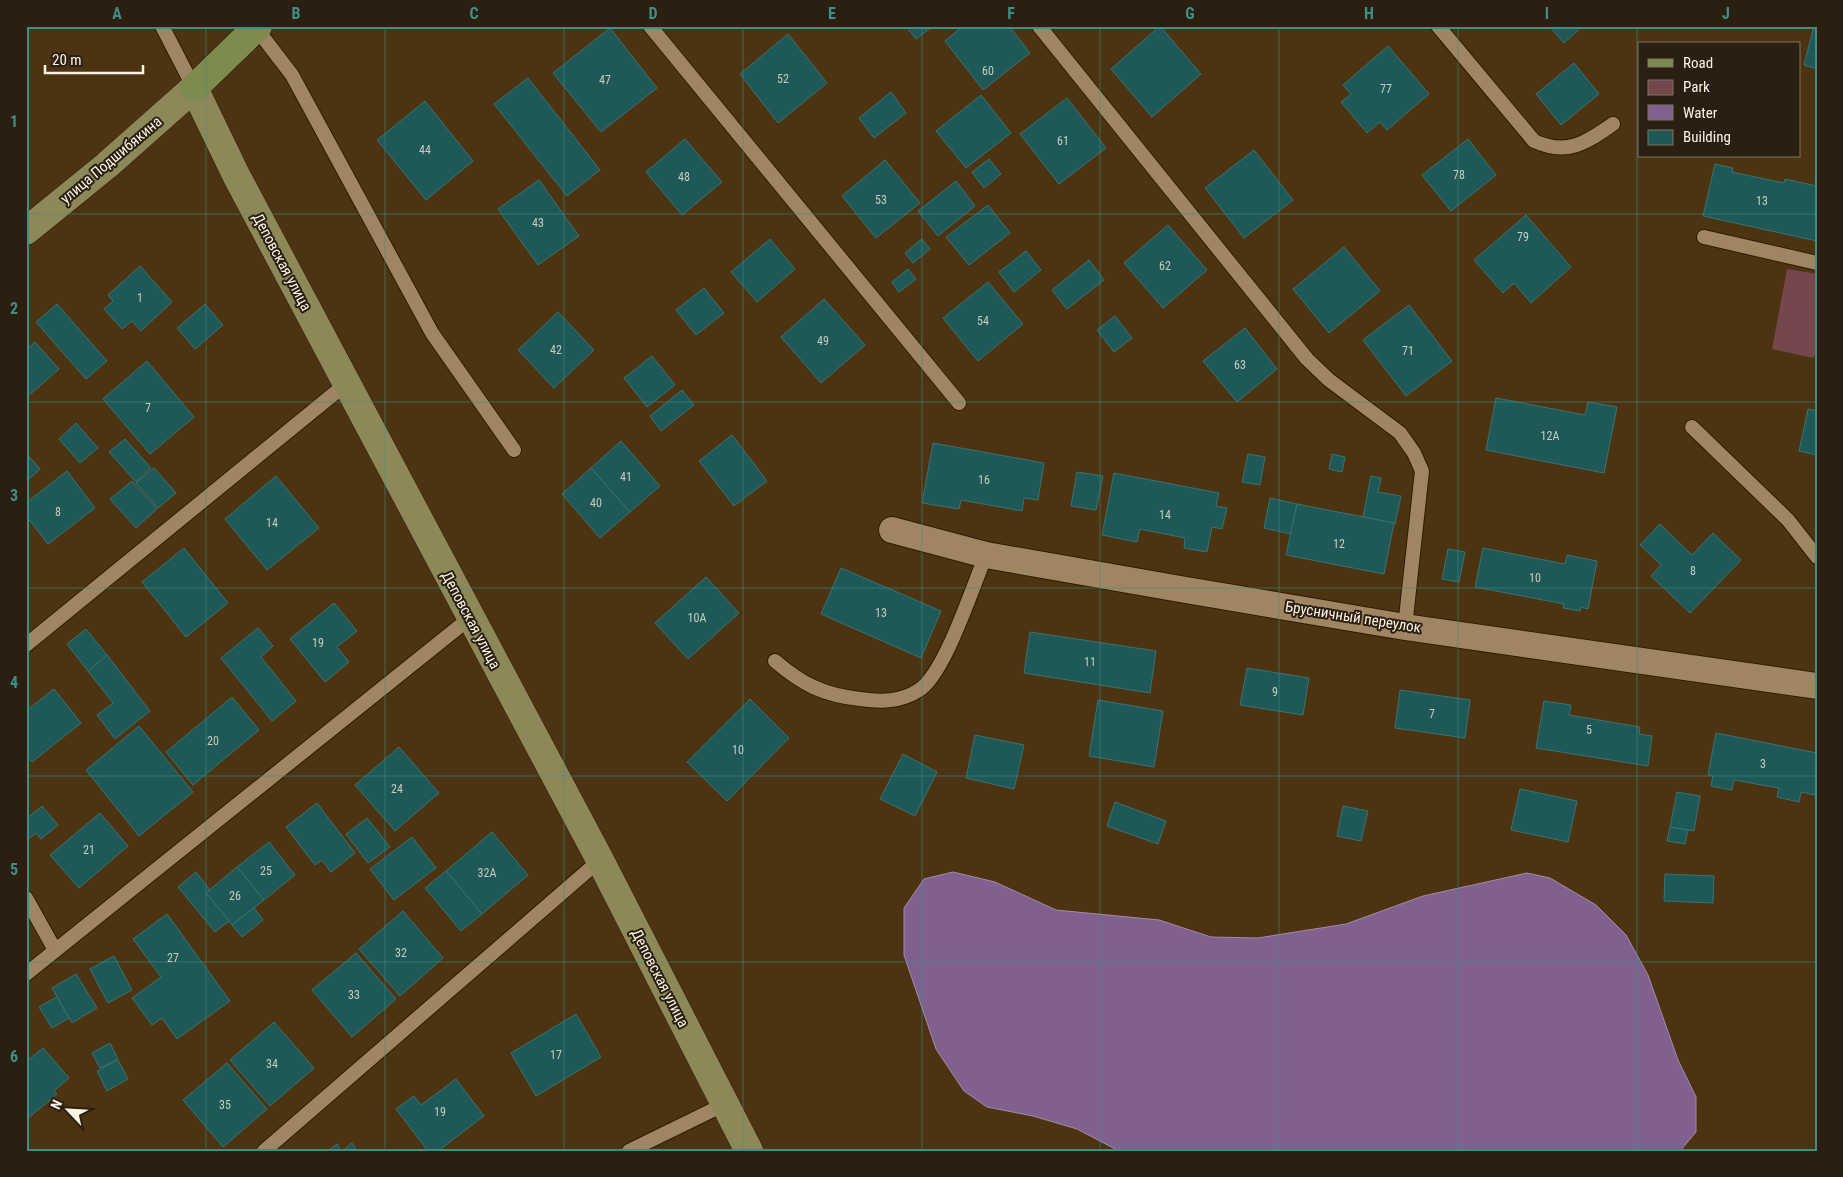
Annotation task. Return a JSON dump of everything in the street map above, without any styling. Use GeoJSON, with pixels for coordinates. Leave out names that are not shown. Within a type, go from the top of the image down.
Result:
{"type":"FeatureCollection","features":[{"type":"Feature","properties":{"kind":"main road"},"geometry":{"type":"LineString","coordinates":[[194,88],[257,27]]}},
{"type":"Feature","properties":{"kind":"street","name":"улица Подшибякина"},"geometry":{"type":"LineString","coordinates":[[26,231],[106,166],[194,88]]}},
{"type":"Feature","properties":{"kind":"street","name":"Деповская улица"},"geometry":{"type":"LineString","coordinates":[[194,88],[236,174],[346,384],[600,860],[749,1151]]}},
{"type":"Feature","properties":{"kind":"street","name":"Брусничный переулок"},"geometry":{"type":"LineString","coordinates":[[892,530],[986,554],[1405,626],[1817,686]]}},
{"type":"Feature","properties":{"kind":"lane"},"geometry":{"type":"LineString","coordinates":[[162,26],[194,88]]}},
{"type":"Feature","properties":{"kind":"lane"},"geometry":{"type":"LineString","coordinates":[[650,26],[959,402]]}},
{"type":"Feature","properties":{"kind":"lane"},"geometry":{"type":"LineString","coordinates":[[1039,26],[1307,359],[1329,380],[1400,434],[1414,453],[1422,471],[1405,626]]}},
{"type":"Feature","properties":{"kind":"lane"},"geometry":{"type":"LineString","coordinates":[[1438,26],[1534,141],[1550,148],[1574,147],[1592,139],[1613,124]]}},
{"type":"Feature","properties":{"kind":"lane"},"geometry":{"type":"LineString","coordinates":[[257,27],[292,74],[432,333],[514,450]]}},
{"type":"Feature","properties":{"kind":"lane"},"geometry":{"type":"LineString","coordinates":[[1704,237],[1817,263]]}},
{"type":"Feature","properties":{"kind":"lane"},"geometry":{"type":"LineString","coordinates":[[26,645],[346,384]]}},
{"type":"Feature","properties":{"kind":"lane"},"geometry":{"type":"LineString","coordinates":[[1692,427],[1788,520],[1817,558]]}},
{"type":"Feature","properties":{"kind":"lane"},"geometry":{"type":"LineString","coordinates":[[775,661],[795,678],[812,688],[845,698],[876,701],[900,699],[920,690],[940,665],[986,554]]}},
{"type":"Feature","properties":{"kind":"lane"},"geometry":{"type":"LineString","coordinates":[[26,974],[470,618]]}},
{"type":"Feature","properties":{"kind":"lane"},"geometry":{"type":"LineString","coordinates":[[264,1151],[600,860]]}},
{"type":"Feature","properties":{"kind":"lane"},"geometry":{"type":"LineString","coordinates":[[26,898],[55,950]]}},
{"type":"Feature","properties":{"kind":"lane"},"geometry":{"type":"LineString","coordinates":[[629,1151],[725,1104]]}},
{"type":"Feature","properties":{"kind":"green space"},"geometry":{"type":"Polygon","coordinates":[[[1787,269],[1817,274],[1817,351],[1813,358],[1772,349],[1787,269]]]}},
{"type":"Feature","properties":{"kind":"water"},"geometry":{"type":"Polygon","coordinates":[[[953,872],[995,882],[1056,910],[1159,920],[1211,937],[1258,938],[1346,924],[1423,896],[1527,873],[1550,878],[1596,905],[1626,935],[1648,975],[1678,1060],[1696,1097],[1696,1132],[1680,1151],[1119,1151],[1077,1129],[1033,1116],[987,1107],[964,1091],[936,1049],[904,955],[904,908],[924,879],[953,872]]]}},
{"type":"Feature","properties":{"kind":"building"},"geometry":{"type":"Polygon","coordinates":[[[906,26],[933,26],[916,39],[906,26]]]}},
{"type":"Feature","properties":{"kind":"building"},"geometry":{"type":"Polygon","coordinates":[[[963,26],[1009,26],[1030,53],[983,90],[945,41],[963,26]]]}},
{"type":"Feature","properties":{"kind":"building"},"geometry":{"type":"Polygon","coordinates":[[[1160,26],[1201,74],[1152,117],[1111,69],[1160,26]]]}},
{"type":"Feature","properties":{"kind":"building"},"geometry":{"type":"Polygon","coordinates":[[[1549,26],[1583,26],[1564,43],[1549,26]]]}},
{"type":"Feature","properties":{"kind":"building"},"geometry":{"type":"Polygon","coordinates":[[[1814,26],[1817,26],[1817,69],[1804,65],[1814,26]]]}},
{"type":"Feature","properties":{"kind":"building"},"geometry":{"type":"Polygon","coordinates":[[[610,28],[657,88],[601,132],[553,73],[610,28]]]}},
{"type":"Feature","properties":{"kind":"building"},"geometry":{"type":"Polygon","coordinates":[[[788,34],[827,83],[778,123],[740,74],[788,34]]]}},
{"type":"Feature","properties":{"kind":"building"},"geometry":{"type":"Polygon","coordinates":[[[1388,46],[1429,94],[1387,130],[1380,122],[1367,133],[1341,102],[1351,94],[1343,85],[1388,46]]]}},
{"type":"Feature","properties":{"kind":"building"},"geometry":{"type":"Polygon","coordinates":[[[1574,63],[1599,94],[1561,125],[1536,94],[1574,63]]]}},
{"type":"Feature","properties":{"kind":"building"},"geometry":{"type":"Polygon","coordinates":[[[528,78],[600,170],[567,196],[494,104],[528,78]]]}},
{"type":"Feature","properties":{"kind":"building"},"geometry":{"type":"Polygon","coordinates":[[[891,92],[906,113],[874,138],[859,118],[891,92]]]}},
{"type":"Feature","properties":{"kind":"building"},"geometry":{"type":"Polygon","coordinates":[[[981,95],[1011,133],[966,168],[936,131],[981,95]]]}},
{"type":"Feature","properties":{"kind":"building"},"geometry":{"type":"Polygon","coordinates":[[[1067,98],[1106,148],[1059,184],[1020,134],[1067,98]]]}},
{"type":"Feature","properties":{"kind":"building"},"geometry":{"type":"Polygon","coordinates":[[[425,101],[473,161],[426,200],[377,140],[425,101]]]}},
{"type":"Feature","properties":{"kind":"building"},"geometry":{"type":"Polygon","coordinates":[[[685,139],[722,182],[682,215],[646,172],[685,139]]]}},
{"type":"Feature","properties":{"kind":"building"},"geometry":{"type":"Polygon","coordinates":[[[1468,139],[1496,175],[1451,211],[1422,175],[1468,139]]]}},
{"type":"Feature","properties":{"kind":"building"},"geometry":{"type":"Polygon","coordinates":[[[1254,150],[1293,200],[1244,238],[1205,188],[1254,150]]]}},
{"type":"Feature","properties":{"kind":"building"},"geometry":{"type":"Polygon","coordinates":[[[989,159],[1001,174],[984,188],[972,172],[989,159]]]}},
{"type":"Feature","properties":{"kind":"building"},"geometry":{"type":"Polygon","coordinates":[[[885,160],[920,203],[876,238],[842,196],[885,160]]]}},
{"type":"Feature","properties":{"kind":"building"},"geometry":{"type":"Polygon","coordinates":[[[1715,164],[1733,168],[1732,172],[1784,183],[1785,179],[1817,186],[1817,241],[1703,216],[1715,164]]]}},
{"type":"Feature","properties":{"kind":"building"},"geometry":{"type":"Polygon","coordinates":[[[539,180],[579,236],[538,265],[498,209],[539,180]]]}},
{"type":"Feature","properties":{"kind":"building"},"geometry":{"type":"Polygon","coordinates":[[[956,181],[975,206],[938,236],[918,211],[956,181]]]}},
{"type":"Feature","properties":{"kind":"building"},"geometry":{"type":"Polygon","coordinates":[[[988,205],[1010,233],[969,265],[946,237],[988,205]]]}},
{"type":"Feature","properties":{"kind":"building"},"geometry":{"type":"Polygon","coordinates":[[[1526,215],[1571,267],[1531,303],[1514,283],[1503,293],[1474,260],[1526,215]]]}},
{"type":"Feature","properties":{"kind":"building"},"geometry":{"type":"Polygon","coordinates":[[[1168,225],[1207,270],[1163,308],[1124,263],[1168,225]]]}},
{"type":"Feature","properties":{"kind":"building"},"geometry":{"type":"Polygon","coordinates":[[[770,239],[795,269],[757,302],[731,272],[770,239]]]}},
{"type":"Feature","properties":{"kind":"building"},"geometry":{"type":"Polygon","coordinates":[[[922,239],[930,249],[913,263],[905,253],[922,239]]]}},
{"type":"Feature","properties":{"kind":"building"},"geometry":{"type":"Polygon","coordinates":[[[1344,247],[1380,291],[1329,333],[1293,289],[1344,247]]]}},
{"type":"Feature","properties":{"kind":"building"},"geometry":{"type":"Polygon","coordinates":[[[1026,251],[1041,270],[1014,292],[999,272],[1026,251]]]}},
{"type":"Feature","properties":{"kind":"building"},"geometry":{"type":"Polygon","coordinates":[[[1089,260],[1104,280],[1067,309],[1052,290],[1089,260]]]}},
{"type":"Feature","properties":{"kind":"building"},"geometry":{"type":"Polygon","coordinates":[[[140,266],[172,302],[141,331],[132,321],[122,329],[104,309],[113,301],[108,295],[140,266]]]}},
{"type":"Feature","properties":{"kind":"building"},"geometry":{"type":"Polygon","coordinates":[[[908,269],[916,279],[899,292],[892,282],[908,269]]]}},
{"type":"Feature","properties":{"kind":"building"},"geometry":{"type":"Polygon","coordinates":[[[988,282],[1023,324],[978,361],[943,318],[988,282]]]}},
{"type":"Feature","properties":{"kind":"building"},"geometry":{"type":"Polygon","coordinates":[[[704,288],[724,313],[696,335],[676,310],[704,288]]]}},
{"type":"Feature","properties":{"kind":"building"},"geometry":{"type":"Polygon","coordinates":[[[824,299],[865,345],[821,383],[781,337],[824,299]]]}},
{"type":"Feature","properties":{"kind":"building"},"geometry":{"type":"Polygon","coordinates":[[[57,304],[107,361],[86,379],[36,322],[57,304]]]}},
{"type":"Feature","properties":{"kind":"building"},"geometry":{"type":"Polygon","coordinates":[[[205,304],[223,325],[195,349],[177,328],[205,304]]]}},
{"type":"Feature","properties":{"kind":"building"},"geometry":{"type":"Polygon","coordinates":[[[1409,305],[1452,361],[1406,396],[1363,340],[1409,305]]]}},
{"type":"Feature","properties":{"kind":"building"},"geometry":{"type":"Polygon","coordinates":[[[558,312],[594,350],[554,388],[518,350],[558,312]]]}},
{"type":"Feature","properties":{"kind":"building"},"geometry":{"type":"Polygon","coordinates":[[[1115,316],[1132,338],[1114,352],[1097,330],[1115,316]]]}},
{"type":"Feature","properties":{"kind":"building"},"geometry":{"type":"Polygon","coordinates":[[[1245,328],[1277,369],[1237,402],[1203,361],[1245,328]]]}},
{"type":"Feature","properties":{"kind":"building"},"geometry":{"type":"Polygon","coordinates":[[[35,342],[59,369],[26,398],[26,350],[35,342]]]}},
{"type":"Feature","properties":{"kind":"building"},"geometry":{"type":"Polygon","coordinates":[[[652,356],[675,385],[647,407],[624,378],[652,356]]]}},
{"type":"Feature","properties":{"kind":"building"},"geometry":{"type":"Polygon","coordinates":[[[147,361],[194,417],[150,454],[103,399],[147,361]]]}},
{"type":"Feature","properties":{"kind":"building"},"geometry":{"type":"Polygon","coordinates":[[[682,390],[694,405],[661,431],[650,416],[682,390]]]}},
{"type":"Feature","properties":{"kind":"building"},"geometry":{"type":"Polygon","coordinates":[[[1496,398],[1585,415],[1588,402],[1617,407],[1604,473],[1486,450],[1496,398]]]}},
{"type":"Feature","properties":{"kind":"building"},"geometry":{"type":"Polygon","coordinates":[[[1808,409],[1817,411],[1817,455],[1799,451],[1808,409]]]}},
{"type":"Feature","properties":{"kind":"building"},"geometry":{"type":"Polygon","coordinates":[[[76,423],[98,448],[80,463],[59,439],[76,423]]]}},
{"type":"Feature","properties":{"kind":"building"},"geometry":{"type":"Polygon","coordinates":[[[732,435],[767,481],[734,506],[699,461],[732,435]]]}},
{"type":"Feature","properties":{"kind":"building"},"geometry":{"type":"Polygon","coordinates":[[[125,439],[151,468],[136,482],[109,452],[125,439]]]}},
{"type":"Feature","properties":{"kind":"building"},"geometry":{"type":"Polygon","coordinates":[[[621,441],[660,486],[630,512],[591,468],[621,441]]]}},
{"type":"Feature","properties":{"kind":"building"},"geometry":{"type":"Polygon","coordinates":[[[933,443],[1044,463],[1038,500],[1024,498],[1022,511],[961,500],[959,509],[922,503],[933,443]]]}},
{"type":"Feature","properties":{"kind":"building"},"geometry":{"type":"Polygon","coordinates":[[[26,453],[40,469],[26,482],[26,453]]]}},
{"type":"Feature","properties":{"kind":"building"},"geometry":{"type":"Polygon","coordinates":[[[1248,454],[1265,457],[1260,485],[1242,482],[1248,454]]]}},
{"type":"Feature","properties":{"kind":"building"},"geometry":{"type":"Polygon","coordinates":[[[1332,454],[1345,457],[1342,472],[1329,469],[1332,454]]]}},
{"type":"Feature","properties":{"kind":"building"},"geometry":{"type":"Polygon","coordinates":[[[154,468],[176,493],[158,508],[136,483],[154,468]]]}},
{"type":"Feature","properties":{"kind":"building"},"geometry":{"type":"Polygon","coordinates":[[[591,468],[630,512],[600,538],[562,494],[591,468]]]}},
{"type":"Feature","properties":{"kind":"building"},"geometry":{"type":"Polygon","coordinates":[[[67,471],[95,508],[48,544],[26,516],[26,503],[67,471]]]}},
{"type":"Feature","properties":{"kind":"building"},"geometry":{"type":"Polygon","coordinates":[[[1077,472],[1103,476],[1096,510],[1071,506],[1077,472]]]}},
{"type":"Feature","properties":{"kind":"building"},"geometry":{"type":"Polygon","coordinates":[[[1114,473],[1219,493],[1216,506],[1227,508],[1222,529],[1212,527],[1207,552],[1184,548],[1185,538],[1140,529],[1137,542],[1102,535],[1114,473]]]}},
{"type":"Feature","properties":{"kind":"building"},"geometry":{"type":"Polygon","coordinates":[[[276,476],[319,528],[267,570],[225,519],[276,476]]]}},
{"type":"Feature","properties":{"kind":"building"},"geometry":{"type":"Polygon","coordinates":[[[1371,476],[1381,478],[1378,492],[1401,496],[1395,524],[1363,517],[1371,476]]]}},
{"type":"Feature","properties":{"kind":"building"},"geometry":{"type":"Polygon","coordinates":[[[132,481],[157,509],[136,528],[110,499],[132,481]]]}},
{"type":"Feature","properties":{"kind":"building"},"geometry":{"type":"Polygon","coordinates":[[[1270,498],[1297,504],[1291,534],[1264,528],[1270,498]]]}},
{"type":"Feature","properties":{"kind":"building"},"geometry":{"type":"Polygon","coordinates":[[[1297,504],[1394,523],[1384,574],[1286,555],[1297,504]]]}},
{"type":"Feature","properties":{"kind":"building"},"geometry":{"type":"Polygon","coordinates":[[[1660,524],[1692,555],[1713,533],[1741,560],[1690,613],[1651,576],[1661,565],[1640,545],[1660,524]]]}},
{"type":"Feature","properties":{"kind":"building"},"geometry":{"type":"Polygon","coordinates":[[[184,548],[228,603],[186,637],[142,582],[184,548]]]}},
{"type":"Feature","properties":{"kind":"building"},"geometry":{"type":"Polygon","coordinates":[[[1483,548],[1565,564],[1567,555],[1597,561],[1588,609],[1581,607],[1580,611],[1563,608],[1564,604],[1475,587],[1483,548]]]}},
{"type":"Feature","properties":{"kind":"building"},"geometry":{"type":"Polygon","coordinates":[[[1448,549],[1465,552],[1459,582],[1442,579],[1448,549]]]}},
{"type":"Feature","properties":{"kind":"building"},"geometry":{"type":"Polygon","coordinates":[[[841,568],[941,611],[921,658],[821,614],[841,568]]]}},
{"type":"Feature","properties":{"kind":"building"},"geometry":{"type":"Polygon","coordinates":[[[706,577],[739,613],[688,659],[655,623],[706,577]]]}},
{"type":"Feature","properties":{"kind":"building"},"geometry":{"type":"Polygon","coordinates":[[[334,603],[357,631],[337,647],[349,662],[325,682],[290,639],[334,603]]]}},
{"type":"Feature","properties":{"kind":"building"},"geometry":{"type":"Polygon","coordinates":[[[258,628],[273,646],[261,657],[296,701],[272,721],[221,658],[258,628]]]}},
{"type":"Feature","properties":{"kind":"building"},"geometry":{"type":"Polygon","coordinates":[[[86,629],[107,655],[88,671],[67,644],[86,629]]]}},
{"type":"Feature","properties":{"kind":"building"},"geometry":{"type":"Polygon","coordinates":[[[1030,632],[1156,651],[1150,693],[1024,673],[1030,632]]]}},
{"type":"Feature","properties":{"kind":"building"},"geometry":{"type":"Polygon","coordinates":[[[107,655],[150,711],[115,739],[97,715],[113,703],[88,671],[107,655]]]}},
{"type":"Feature","properties":{"kind":"building"},"geometry":{"type":"Polygon","coordinates":[[[1247,668],[1309,678],[1303,715],[1240,705],[1247,668]]]}},
{"type":"Feature","properties":{"kind":"building"},"geometry":{"type":"Polygon","coordinates":[[[54,689],[81,723],[32,762],[26,756],[26,711],[54,689]]]}},
{"type":"Feature","properties":{"kind":"building"},"geometry":{"type":"Polygon","coordinates":[[[1400,690],[1470,700],[1465,738],[1395,728],[1400,690]]]}},
{"type":"Feature","properties":{"kind":"building"},"geometry":{"type":"Polygon","coordinates":[[[232,697],[259,730],[193,785],[166,752],[232,697]]]}},
{"type":"Feature","properties":{"kind":"building"},"geometry":{"type":"Polygon","coordinates":[[[750,699],[789,738],[727,801],[687,762],[750,699]]]}},
{"type":"Feature","properties":{"kind":"building"},"geometry":{"type":"Polygon","coordinates":[[[1098,700],[1163,711],[1154,767],[1089,756],[1098,700]]]}},
{"type":"Feature","properties":{"kind":"building"},"geometry":{"type":"Polygon","coordinates":[[[1544,701],[1571,705],[1569,715],[1640,727],[1639,734],[1652,736],[1648,766],[1536,748],[1544,701]]]}},
{"type":"Feature","properties":{"kind":"building"},"geometry":{"type":"Polygon","coordinates":[[[139,726],[193,792],[139,836],[86,770],[139,726]]]}},
{"type":"Feature","properties":{"kind":"building"},"geometry":{"type":"Polygon","coordinates":[[[1716,733],[1817,753],[1815,795],[1801,792],[1799,802],[1777,797],[1779,788],[1734,780],[1732,790],[1711,786],[1713,776],[1708,775],[1716,733]]]}},
{"type":"Feature","properties":{"kind":"building"},"geometry":{"type":"Polygon","coordinates":[[[975,735],[1024,745],[1014,789],[966,778],[975,735]]]}},
{"type":"Feature","properties":{"kind":"building"},"geometry":{"type":"Polygon","coordinates":[[[399,747],[439,793],[395,831],[355,785],[399,747]]]}},
{"type":"Feature","properties":{"kind":"building"},"geometry":{"type":"Polygon","coordinates":[[[903,754],[937,772],[915,816],[880,799],[903,754]]]}},
{"type":"Feature","properties":{"kind":"building"},"geometry":{"type":"Polygon","coordinates":[[[1520,789],[1577,801],[1568,842],[1511,830],[1520,789]]]}},
{"type":"Feature","properties":{"kind":"building"},"geometry":{"type":"Polygon","coordinates":[[[1677,792],[1700,796],[1694,831],[1670,827],[1677,792]]]}},
{"type":"Feature","properties":{"kind":"building"},"geometry":{"type":"Polygon","coordinates":[[[1115,802],[1166,821],[1158,844],[1107,826],[1115,802]]]}},
{"type":"Feature","properties":{"kind":"building"},"geometry":{"type":"Polygon","coordinates":[[[317,803],[355,853],[331,872],[322,860],[315,865],[286,827],[317,803]]]}},
{"type":"Feature","properties":{"kind":"building"},"geometry":{"type":"Polygon","coordinates":[[[42,806],[58,825],[41,839],[36,833],[26,841],[26,819],[42,806]]]}},
{"type":"Feature","properties":{"kind":"building"},"geometry":{"type":"Polygon","coordinates":[[[1343,806],[1368,811],[1361,841],[1337,836],[1343,806]]]}},
{"type":"Feature","properties":{"kind":"building"},"geometry":{"type":"Polygon","coordinates":[[[100,813],[128,846],[79,888],[50,855],[100,813]]]}},
{"type":"Feature","properties":{"kind":"building"},"geometry":{"type":"Polygon","coordinates":[[[367,818],[390,847],[368,863],[346,834],[367,818]]]}},
{"type":"Feature","properties":{"kind":"building"},"geometry":{"type":"Polygon","coordinates":[[[1670,827],[1688,830],[1685,844],[1667,841],[1670,827]]]}},
{"type":"Feature","properties":{"kind":"building"},"geometry":{"type":"Polygon","coordinates":[[[492,832],[528,875],[482,914],[446,871],[492,832]]]}},
{"type":"Feature","properties":{"kind":"building"},"geometry":{"type":"Polygon","coordinates":[[[412,837],[436,868],[394,900],[370,869],[412,837]]]}},
{"type":"Feature","properties":{"kind":"building"},"geometry":{"type":"Polygon","coordinates":[[[269,842],[295,875],[264,900],[237,867],[269,842]]]}},
{"type":"Feature","properties":{"kind":"building"},"geometry":{"type":"Polygon","coordinates":[[[237,867],[264,900],[232,925],[206,893],[237,867]]]}},
{"type":"Feature","properties":{"kind":"building"},"geometry":{"type":"Polygon","coordinates":[[[446,871],[482,914],[461,931],[425,888],[446,871]]]}},
{"type":"Feature","properties":{"kind":"building"},"geometry":{"type":"Polygon","coordinates":[[[196,872],[210,890],[206,893],[229,921],[215,932],[178,887],[196,872]]]}},
{"type":"Feature","properties":{"kind":"building"},"geometry":{"type":"Polygon","coordinates":[[[1665,874],[1714,876],[1713,903],[1664,901],[1665,874]]]}},
{"type":"Feature","properties":{"kind":"building"},"geometry":{"type":"Polygon","coordinates":[[[254,908],[263,920],[242,937],[232,925],[254,908]]]}},
{"type":"Feature","properties":{"kind":"building"},"geometry":{"type":"Polygon","coordinates":[[[403,911],[443,958],[400,996],[359,949],[403,911]]]}},
{"type":"Feature","properties":{"kind":"building"},"geometry":{"type":"Polygon","coordinates":[[[167,914],[230,1001],[177,1039],[162,1018],[152,1025],[132,998],[161,977],[133,939],[167,914]]]}},
{"type":"Feature","properties":{"kind":"building"},"geometry":{"type":"Polygon","coordinates":[[[356,953],[396,999],[352,1037],[312,990],[356,953]]]}},
{"type":"Feature","properties":{"kind":"building"},"geometry":{"type":"Polygon","coordinates":[[[114,956],[132,990],[108,1003],[90,969],[114,956]]]}},
{"type":"Feature","properties":{"kind":"building"},"geometry":{"type":"Polygon","coordinates":[[[76,974],[97,1008],[72,1023],[52,988],[76,974]]]}},
{"type":"Feature","properties":{"kind":"building"},"geometry":{"type":"Polygon","coordinates":[[[57,997],[69,1018],[52,1028],[39,1007],[57,997]]]}},
{"type":"Feature","properties":{"kind":"building"},"geometry":{"type":"Polygon","coordinates":[[[576,1014],[601,1057],[536,1096],[511,1053],[576,1014]]]}},
{"type":"Feature","properties":{"kind":"building"},"geometry":{"type":"Polygon","coordinates":[[[274,1022],[314,1068],[270,1106],[230,1060],[274,1022]]]}},
{"type":"Feature","properties":{"kind":"building"},"geometry":{"type":"Polygon","coordinates":[[[110,1043],[118,1059],[100,1068],[92,1053],[110,1043]]]}},
{"type":"Feature","properties":{"kind":"building"},"geometry":{"type":"Polygon","coordinates":[[[43,1048],[69,1078],[54,1091],[57,1094],[26,1120],[26,1059],[28,1060],[43,1048]]]}},
{"type":"Feature","properties":{"kind":"building"},"geometry":{"type":"Polygon","coordinates":[[[118,1060],[128,1079],[107,1091],[97,1071],[118,1060]]]}},
{"type":"Feature","properties":{"kind":"building"},"geometry":{"type":"Polygon","coordinates":[[[227,1063],[267,1109],[223,1147],[183,1100],[227,1063]]]}},
{"type":"Feature","properties":{"kind":"building"},"geometry":{"type":"Polygon","coordinates":[[[456,1079],[484,1116],[438,1151],[428,1151],[396,1109],[414,1096],[421,1105],[456,1079]]]}},
{"type":"Feature","properties":{"kind":"building"},"geometry":{"type":"Polygon","coordinates":[[[352,1143],[357,1151],[342,1151],[352,1143]]]}},
{"type":"Feature","properties":{"kind":"building"},"geometry":{"type":"Polygon","coordinates":[[[337,1144],[341,1151],[328,1151],[337,1144]]]}}]}
